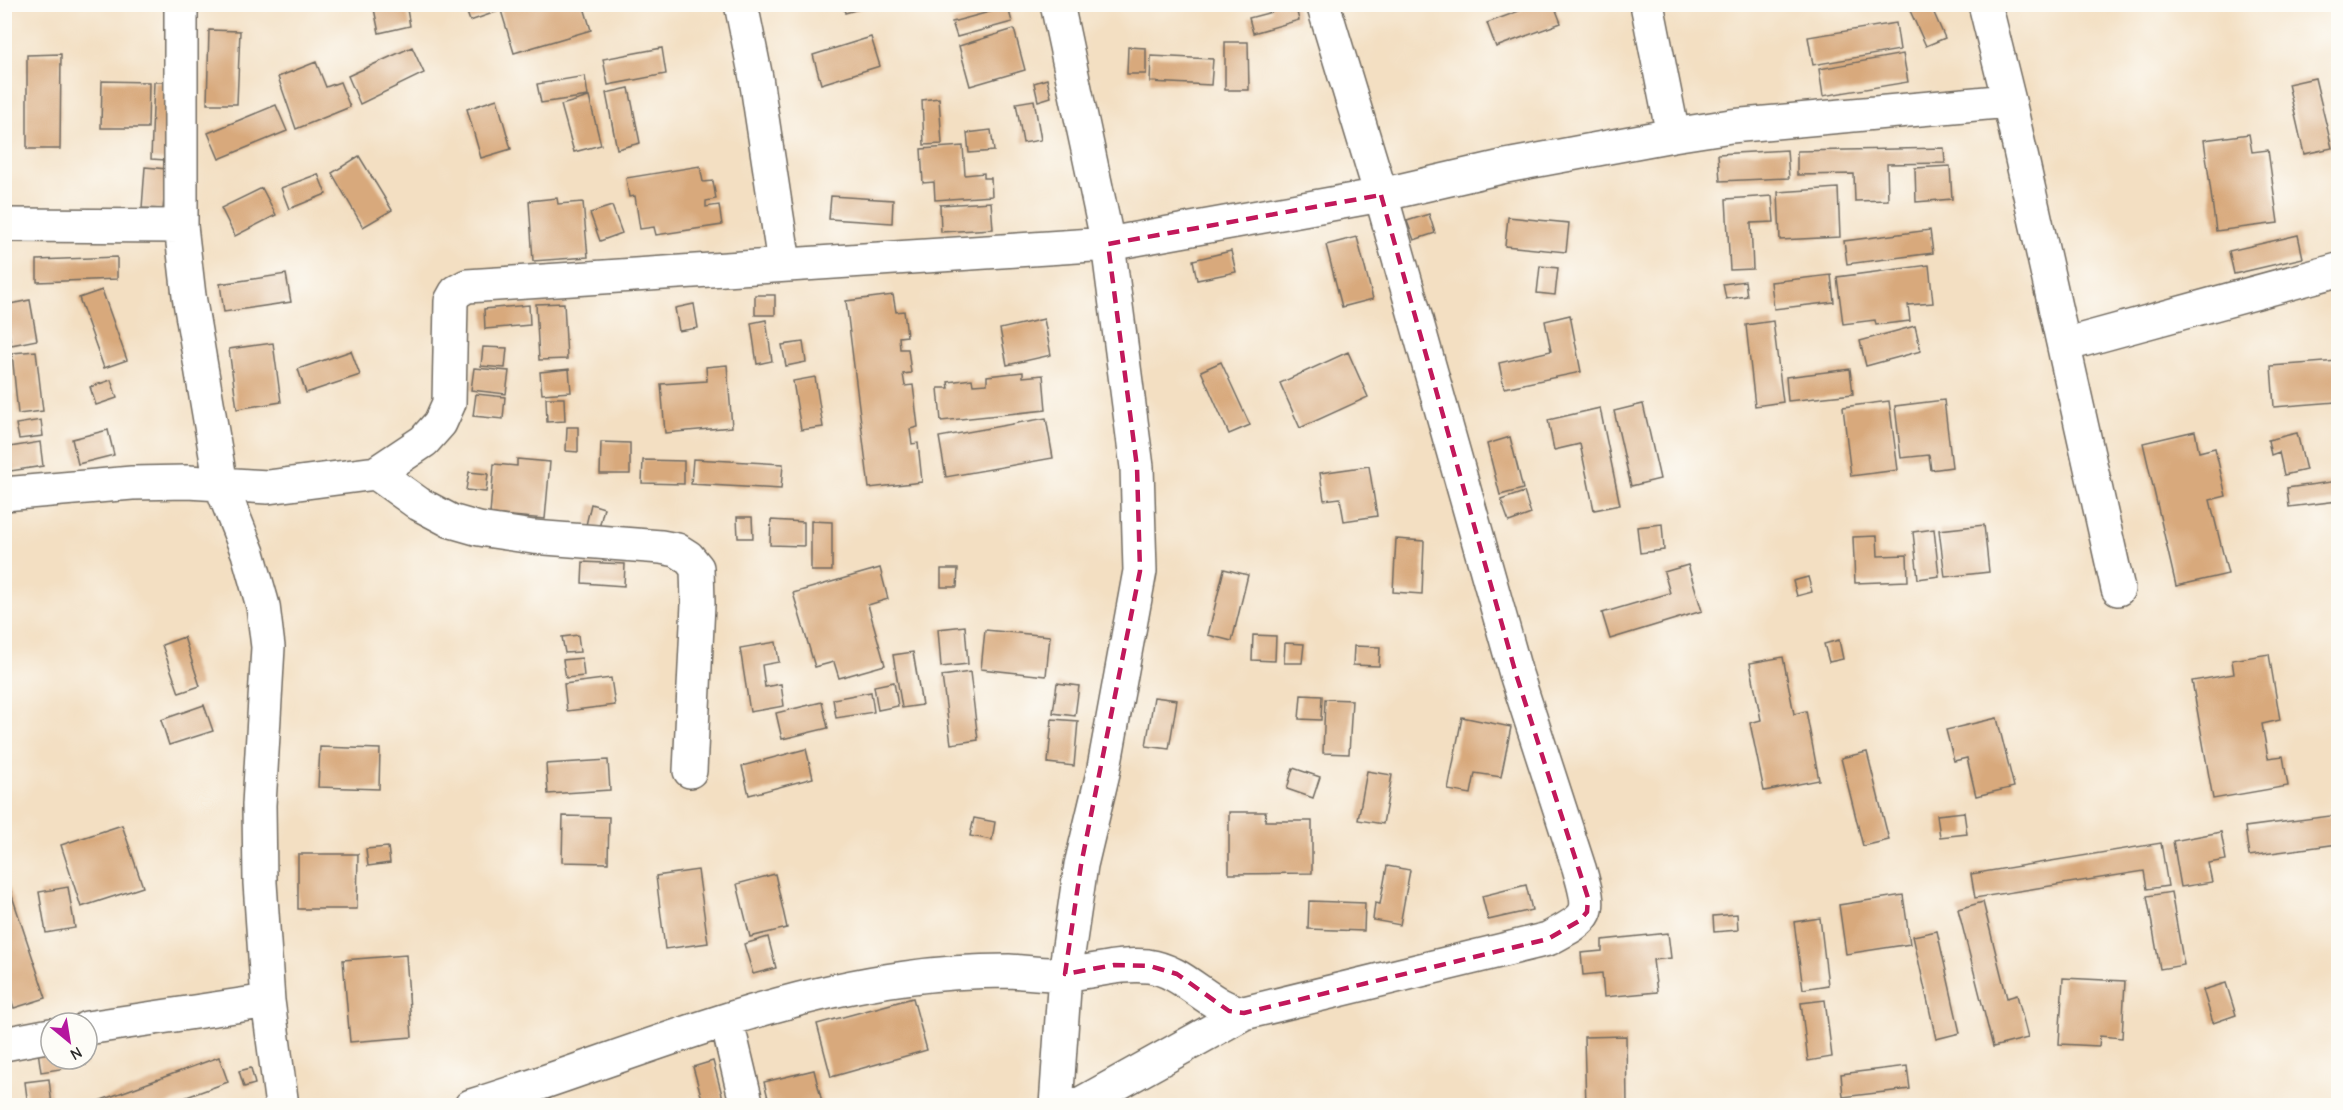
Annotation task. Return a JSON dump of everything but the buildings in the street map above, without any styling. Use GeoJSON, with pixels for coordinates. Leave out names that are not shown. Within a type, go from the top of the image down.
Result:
{"type":"FeatureCollection","features":[{"type":"Feature","properties":{"kind":"street"},"geometry":{"type":"LineString","coordinates":[[182,4],[181,226],[189,296],[221,485],[248,553],[263,606],[268,647],[259,805],[260,883],[268,1001],[282,1106]]}},
{"type":"Feature","properties":{"kind":"street"},"geometry":{"type":"LineString","coordinates":[[741,4],[756,78],[784,263]]}},
{"type":"Feature","properties":{"kind":"street"},"geometry":{"type":"LineString","coordinates":[[1056,1106],[1065,974],[1081,865],[1103,772],[1140,571],[1137,467],[1108,244],[1058,4]]}},
{"type":"Feature","properties":{"kind":"street"},"geometry":{"type":"LineString","coordinates":[[1077,1106],[1244,1013],[1548,939],[1580,921],[1587,912],[1588,898],[1516,674],[1381,195],[1323,4]]}},
{"type":"Feature","properties":{"kind":"street"},"geometry":{"type":"LineString","coordinates":[[1647,4],[1673,135]]}},
{"type":"Feature","properties":{"kind":"street"},"geometry":{"type":"LineString","coordinates":[[1985,4],[2009,101],[2118,589]]}},
{"type":"Feature","properties":{"kind":"street"},"geometry":{"type":"LineString","coordinates":[[4,494],[132,483],[188,482],[268,487],[376,473],[424,441],[440,423],[449,403],[451,301],[456,292],[467,286],[784,263],[1108,244],[1381,195],[1506,166],[1673,135],[1731,126],[2009,101]]}},
{"type":"Feature","properties":{"kind":"street"},"geometry":{"type":"LineString","coordinates":[[4,225],[181,226]]}},
{"type":"Feature","properties":{"kind":"street"},"geometry":{"type":"LineString","coordinates":[[2064,345],[2338,270]]}},
{"type":"Feature","properties":{"kind":"street"},"geometry":{"type":"LineString","coordinates":[[376,473],[419,504],[451,521],[479,529],[533,537],[661,547],[677,550],[688,557],[697,568],[698,604],[690,771]]}},
{"type":"Feature","properties":{"kind":"street"},"geometry":{"type":"LineString","coordinates":[[492,1103],[727,1022],[829,993],[903,978],[959,972],[1065,974],[1114,965],[1150,966],[1177,974],[1229,1011],[1244,1013]]}},
{"type":"Feature","properties":{"kind":"street"},"geometry":{"type":"LineString","coordinates":[[99,1026],[268,1001]]}},
{"type":"Feature","properties":{"kind":"street"},"geometry":{"type":"LineString","coordinates":[[727,1022],[747,1106]]}},
{"type":"Feature","properties":{"kind":"street"},"geometry":{"type":"LineString","coordinates":[[4,1044],[39,1037]]}},
{"type":"Feature","properties":{"kind":"highlighted area"},"geometry":{"type":"Polygon","coordinates":[[[1381,195],[1516,674],[1588,898],[1587,912],[1579,921],[1548,939],[1244,1013],[1229,1011],[1177,974],[1150,966],[1114,965],[1065,974],[1081,865],[1140,571],[1137,467],[1108,244],[1381,195]]]}}]}
